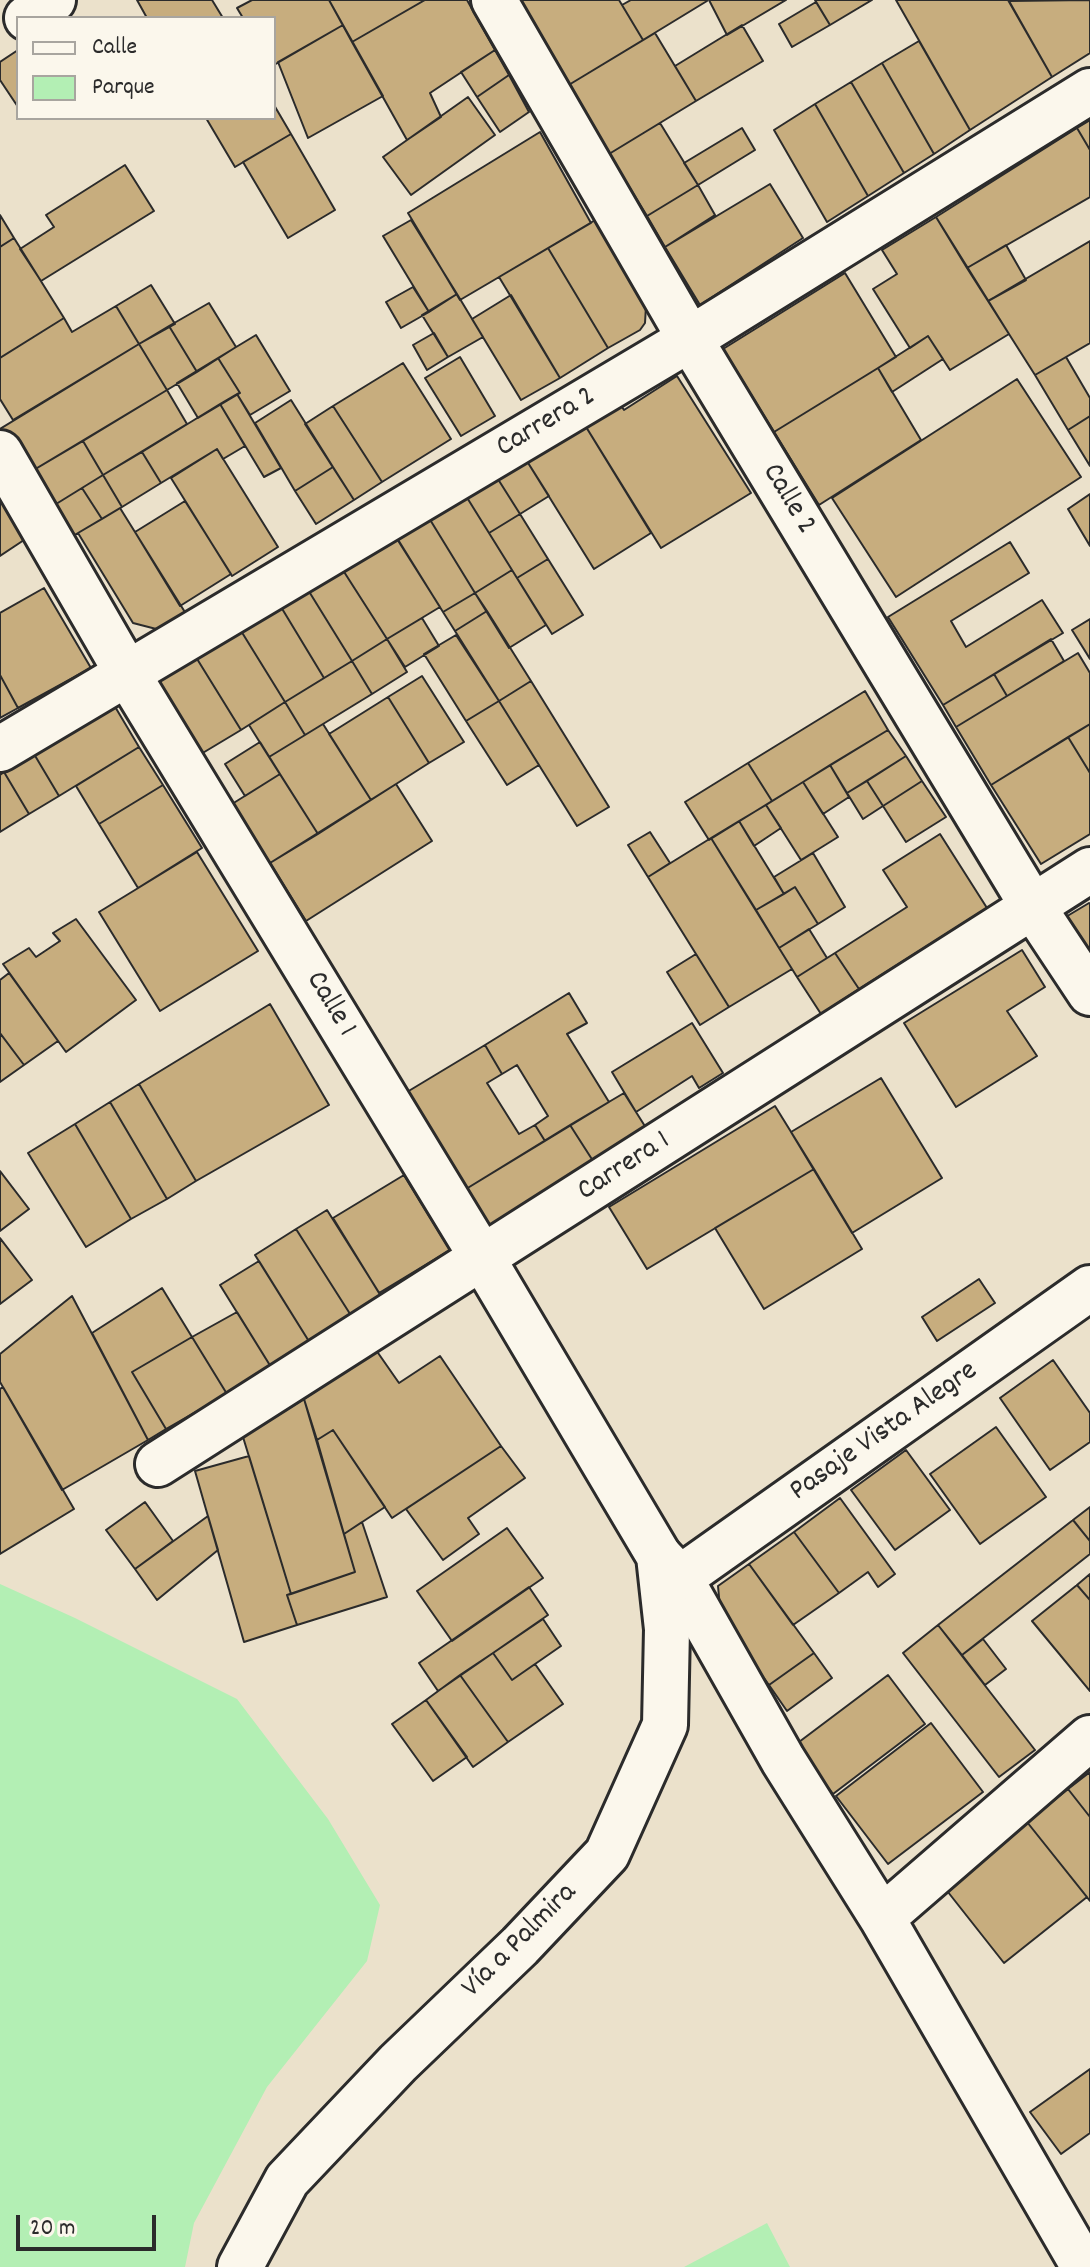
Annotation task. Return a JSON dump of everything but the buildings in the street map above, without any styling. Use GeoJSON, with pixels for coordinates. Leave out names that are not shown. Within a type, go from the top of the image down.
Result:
{"type":"FeatureCollection","features":[{"type":"Feature","properties":{"kind":"street"},"geometry":{"type":"LineString","coordinates":[[30,16],[53,0]]}},
{"type":"Feature","properties":{"kind":"street","name":"Calle 2"},"geometry":{"type":"LineString","coordinates":[[494,0],[690,339],[1033,907],[1090,993]]}},
{"type":"Feature","properties":{"kind":"street","name":"Carrera 2"},"geometry":{"type":"LineString","coordinates":[[0,749],[690,339],[1090,91]]}},
{"type":"Feature","properties":{"kind":"street","name":"Calle 1"},"geometry":{"type":"LineString","coordinates":[[0,453],[127,673],[670,1567],[783,1760],[882,1918],[1084,2267]]}},
{"type":"Feature","properties":{"kind":"street","name":"Carrera 1"},"geometry":{"type":"LineString","coordinates":[[158,1464],[1090,870]]}},
{"type":"Feature","properties":{"kind":"street","name":"Pasaje Vista Alegre"},"geometry":{"type":"LineString","coordinates":[[670,1567],[1090,1288]]}},
{"type":"Feature","properties":{"kind":"street","name":"Vía a Palmira"},"geometry":{"type":"LineString","coordinates":[[240,2267],[287,2180],[398,2063],[520,1946],[607,1854],[665,1725],[670,1567]]}},
{"type":"Feature","properties":{"kind":"street"},"geometry":{"type":"LineString","coordinates":[[882,1918],[1090,1738]]}},
{"type":"Feature","properties":{"kind":"green space"},"geometry":{"type":"Polygon","coordinates":[[[0,1584],[237,1699],[328,1819],[380,1905],[367,1961],[267,2087],[194,2223],[185,2267],[0,2267],[0,1584]]]}},
{"type":"Feature","properties":{"kind":"green space"},"geometry":{"type":"Polygon","coordinates":[[[767,2223],[790,2267],[684,2267],[767,2223]]]}}]}
